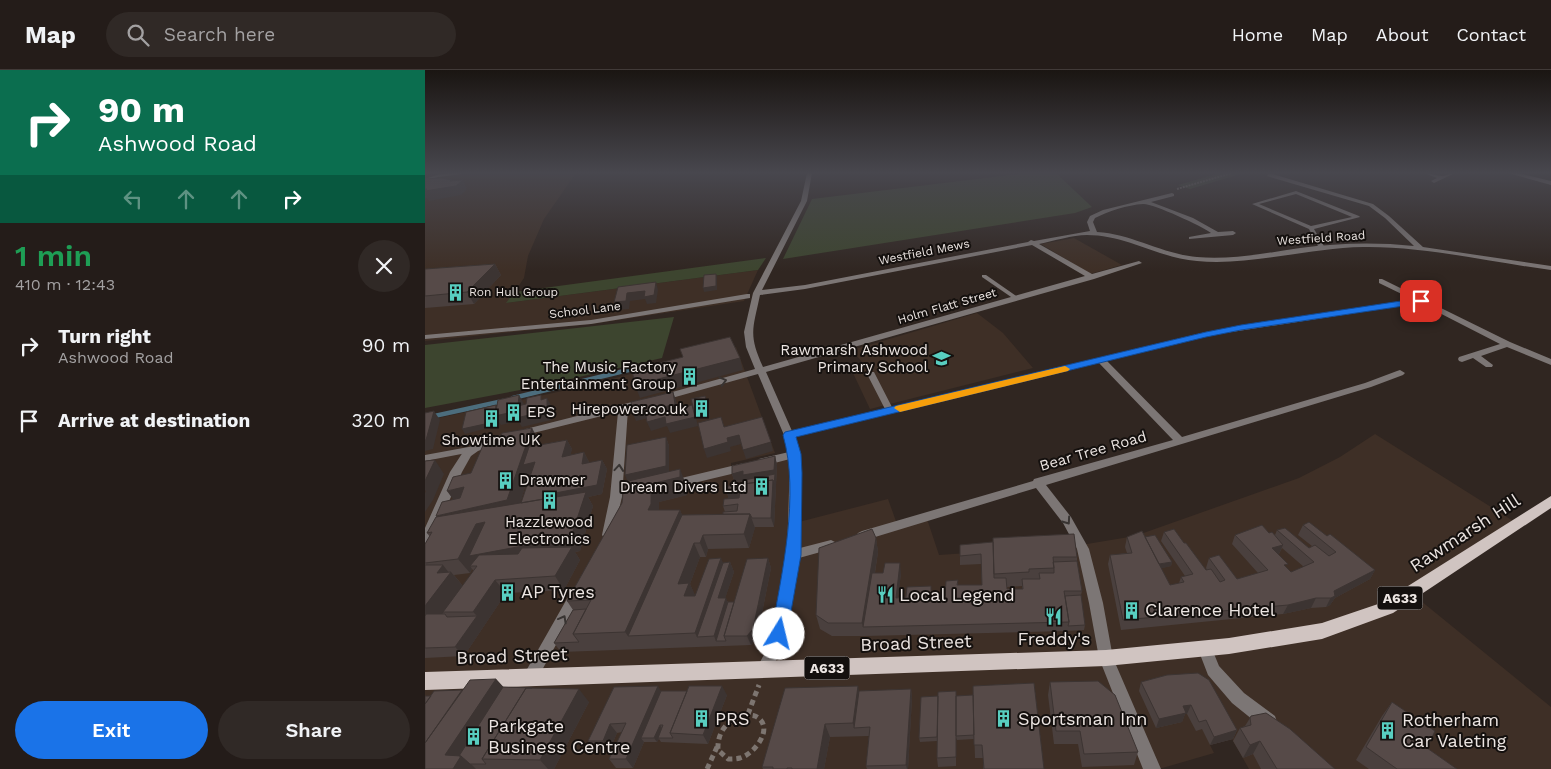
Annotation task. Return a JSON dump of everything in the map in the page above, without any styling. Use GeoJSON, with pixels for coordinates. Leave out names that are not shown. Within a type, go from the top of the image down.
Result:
{"type":"FeatureCollection","features":[{"type":"Feature","properties":{"kind":"main road","name":"Rawmarsh Hill"},"geometry":{"type":"LineString","coordinates":[[1229,646],[1322,631],[1387,608],[1551,501]]}},
{"type":"Feature","properties":{"kind":"main road","name":"Broad Street"},"geometry":{"type":"LineString","coordinates":[[425,681],[1106,658],[1229,646]]}},
{"type":"Feature","properties":{"kind":"street"},"geometry":{"type":"LineString","coordinates":[[765,670],[777,644],[793,555],[797,488],[795,454],[789,435],[750,347],[748,332],[752,295],[768,269],[801,206]]}},
{"type":"Feature","properties":{"kind":"street"},"geometry":{"type":"LineString","coordinates":[[1094,233],[1090,222],[1092,216],[1129,206]]}},
{"type":"Feature","properties":{"kind":"street"},"geometry":{"type":"LineString","coordinates":[[1154,206],[1202,223],[1216,234]]}},
{"type":"Feature","properties":{"kind":"street"},"geometry":{"type":"LineString","coordinates":[[1372,206],[1387,217],[1422,250]]}},
{"type":"Feature","properties":{"kind":"street","name":"Westfield Road"},"geometry":{"type":"LineString","coordinates":[[1094,233],[1126,238],[1197,259],[1229,258],[1363,245],[1422,250],[1551,268]]}},
{"type":"Feature","properties":{"kind":"street","name":"Westfield Mews"},"geometry":{"type":"LineString","coordinates":[[752,295],[805,287],[1031,242],[1094,233]]}},
{"type":"Feature","properties":{"kind":"street"},"geometry":{"type":"LineString","coordinates":[[1191,238],[1233,233]]}},
{"type":"Feature","properties":{"kind":"street"},"geometry":{"type":"LineString","coordinates":[[1031,242],[1091,277]]}},
{"type":"Feature","properties":{"kind":"street","name":"Holm Flatt Street"},"geometry":{"type":"LineString","coordinates":[[474,449],[502,438],[623,408],[1139,263]]}},
{"type":"Feature","properties":{"kind":"street"},"geometry":{"type":"LineString","coordinates":[[1382,280],[1507,344],[1551,362]]}},
{"type":"Feature","properties":{"kind":"street","name":"School Lane"},"geometry":{"type":"LineString","coordinates":[[425,337],[591,322],[752,295]]}},
{"type":"Feature","properties":{"kind":"street"},"geometry":{"type":"LineString","coordinates":[[789,435],[1241,328],[1421,301]]}},
{"type":"Feature","properties":{"kind":"street"},"geometry":{"type":"LineString","coordinates":[[1462,359],[1507,344]]}},
{"type":"Feature","properties":{"kind":"street"},"geometry":{"type":"LineString","coordinates":[[1474,355],[1489,365]]}},
{"type":"Feature","properties":{"kind":"street"},"geometry":{"type":"LineString","coordinates":[[1101,360],[1180,441]]}},
{"type":"Feature","properties":{"kind":"street","name":"Bear Tree Road"},"geometry":{"type":"LineString","coordinates":[[793,555],[1368,385],[1400,373]]}},
{"type":"Feature","properties":{"kind":"street"},"geometry":{"type":"LineString","coordinates":[[605,543],[621,496],[623,408]]}},
{"type":"Feature","properties":{"kind":"street"},"geometry":{"type":"LineString","coordinates":[[425,542],[457,472],[467,454],[474,449]]}},
{"type":"Feature","properties":{"kind":"street"},"geometry":{"type":"LineString","coordinates":[[664,486],[795,454]]}},
{"type":"Feature","properties":{"kind":"street"},"geometry":{"type":"LineString","coordinates":[[1038,482],[1067,520],[1083,549],[1096,603],[1106,658],[1152,769]]}},
{"type":"Feature","properties":{"kind":"street"},"geometry":{"type":"LineString","coordinates":[[531,676],[584,582]]}},
{"type":"Feature","properties":{"kind":"street"},"geometry":{"type":"LineString","coordinates":[[1205,649],[1213,670],[1237,698],[1283,733]]}},
{"type":"Feature","properties":{"kind":"lane"},"geometry":{"type":"LineString","coordinates":[[1258,206],[1311,228],[1357,218],[1328,206]]}},
{"type":"Feature","properties":{"kind":"lane"},"geometry":{"type":"LineString","coordinates":[[1311,228],[1322,248]]}},
{"type":"Feature","properties":{"kind":"lane"},"geometry":{"type":"LineString","coordinates":[[984,276],[1016,298]]}},
{"type":"Feature","properties":{"kind":"lane"},"geometry":{"type":"LineString","coordinates":[[871,374],[889,411]]}},
{"type":"Feature","properties":{"kind":"lane"},"geometry":{"type":"LineString","coordinates":[[425,458],[474,449]]}},
{"type":"Feature","properties":{"kind":"path"},"geometry":{"type":"LineString","coordinates":[[748,714],[765,670]]}},
{"type":"Feature","properties":{"kind":"path"},"geometry":{"type":"LineString","coordinates":[[707,769],[717,746],[718,736],[728,722],[735,717],[748,714],[756,716],[764,726],[764,733],[757,748],[743,758],[728,759],[722,756],[717,746]]}},
{"type":"Feature","properties":{"kind":"shaded area"},"geometry":{"type":"Polygon","coordinates":[[[425,206],[553,206],[544,219],[528,256],[524,278],[507,303],[758,270],[744,301],[592,324],[425,341],[425,206]]]}},
{"type":"Feature","properties":{"kind":"shaded area"},"geometry":{"type":"Polygon","coordinates":[[[1074,238],[1122,265],[1090,274],[1041,244],[1074,238]]]}},
{"type":"Feature","properties":{"kind":"shaded area","name":"Rawmarsh Ashwood Primary School"},"geometry":{"type":"Polygon","coordinates":[[[977,313],[1003,333],[1033,368],[870,409],[853,373],[866,367],[852,350],[977,313]]]}},
{"type":"Feature","properties":{"kind":"shaded area"},"geometry":{"type":"Polygon","coordinates":[[[736,347],[775,453],[731,463],[731,470],[795,454],[795,523],[888,499],[897,524],[926,516],[939,555],[1081,545],[1135,536],[1299,478],[1340,457],[1375,434],[1518,524],[1410,592],[1551,707],[1551,769],[1249,769],[1232,739],[1210,745],[1214,753],[1159,769],[425,769],[425,421],[576,388],[736,347]]]}},
{"type":"Feature","properties":{"kind":"green space"},"geometry":{"type":"Polygon","coordinates":[[[809,206],[1092,207],[1075,213],[783,259],[809,206]]]}},
{"type":"Feature","properties":{"kind":"green space"},"geometry":{"type":"Polygon","coordinates":[[[766,258],[758,270],[506,303],[514,292],[766,258]]]}},
{"type":"Feature","properties":{"kind":"green space"},"geometry":{"type":"Polygon","coordinates":[[[674,317],[662,358],[531,388],[425,408],[425,345],[674,317]]]}},
{"type":"Feature","properties":{"kind":"building"},"geometry":{"type":"Polygon","coordinates":[[[495,264],[467,292],[425,296],[425,269],[495,264]]]}},
{"type":"Feature","properties":{"kind":"building"},"geometry":{"type":"Polygon","coordinates":[[[716,274],[716,286],[703,288],[704,275],[716,274]]]}},
{"type":"Feature","properties":{"kind":"building"},"geometry":{"type":"Polygon","coordinates":[[[656,282],[654,295],[644,297],[645,291],[627,293],[626,301],[614,302],[618,287],[656,282]]]}},
{"type":"Feature","properties":{"kind":"building"},"geometry":{"type":"Polygon","coordinates":[[[730,337],[740,358],[635,385],[632,370],[683,357],[680,349],[730,337]]]}},
{"type":"Feature","properties":{"kind":"building"},"geometry":{"type":"Polygon","coordinates":[[[673,392],[675,404],[664,407],[665,412],[692,405],[695,417],[666,424],[665,417],[647,422],[645,409],[632,412],[631,402],[673,392]]]}},
{"type":"Feature","properties":{"kind":"building"},"geometry":{"type":"Polygon","coordinates":[[[519,395],[518,406],[526,404],[527,398],[541,395],[541,400],[547,398],[547,411],[516,418],[517,411],[495,416],[498,400],[519,395]]]}},
{"type":"Feature","properties":{"kind":"building","name":"Hirepower.co.uk"},"geometry":{"type":"Polygon","coordinates":[[[705,396],[709,410],[695,414],[691,399],[705,396]]]}},
{"type":"Feature","properties":{"kind":"building"},"geometry":{"type":"Polygon","coordinates":[[[496,405],[494,422],[462,429],[466,412],[496,405]]]}},
{"type":"Feature","properties":{"kind":"building"},"geometry":{"type":"Polygon","coordinates":[[[434,411],[426,440],[425,440],[425,413],[434,411]]]}},
{"type":"Feature","properties":{"kind":"building"},"geometry":{"type":"Polygon","coordinates":[[[721,417],[724,427],[762,417],[771,442],[743,450],[739,435],[727,438],[728,442],[704,449],[698,423],[721,417]]]}},
{"type":"Feature","properties":{"kind":"building"},"geometry":{"type":"Polygon","coordinates":[[[532,428],[507,500],[436,516],[442,502],[460,498],[464,487],[447,491],[453,477],[471,473],[484,443],[499,440],[502,433],[532,428]]]}},
{"type":"Feature","properties":{"kind":"building"},"geometry":{"type":"Polygon","coordinates":[[[666,437],[666,466],[625,475],[627,445],[666,437]]]}},
{"type":"Feature","properties":{"kind":"building"},"geometry":{"type":"Polygon","coordinates":[[[567,440],[562,457],[584,452],[582,464],[602,460],[597,485],[545,495],[544,499],[521,503],[535,462],[523,465],[529,447],[567,440]]]}},
{"type":"Feature","properties":{"kind":"building"},"geometry":{"type":"Polygon","coordinates":[[[775,456],[774,470],[743,475],[743,471],[732,474],[732,466],[775,456]]]}},
{"type":"Feature","properties":{"kind":"building"},"geometry":{"type":"Polygon","coordinates":[[[435,460],[425,481],[425,461],[435,460]]]}},
{"type":"Feature","properties":{"kind":"building"},"geometry":{"type":"Polygon","coordinates":[[[680,469],[680,477],[651,484],[651,504],[648,510],[680,510],[625,632],[573,634],[591,600],[567,601],[622,503],[624,482],[680,469]]]}},
{"type":"Feature","properties":{"kind":"building"},"geometry":{"type":"Polygon","coordinates":[[[775,474],[774,485],[773,480],[744,484],[744,480],[775,474]]]}},
{"type":"Feature","properties":{"kind":"building"},"geometry":{"type":"Polygon","coordinates":[[[773,480],[771,518],[752,518],[750,514],[723,514],[723,512],[737,511],[738,504],[723,506],[724,499],[739,498],[740,491],[727,493],[728,486],[773,480]]]}},
{"type":"Feature","properties":{"kind":"building"},"geometry":{"type":"Polygon","coordinates":[[[586,492],[571,537],[469,556],[485,522],[476,524],[458,559],[425,563],[425,544],[432,532],[427,533],[436,517],[586,492]]]}},
{"type":"Feature","properties":{"kind":"building"},"geometry":{"type":"Polygon","coordinates":[[[750,514],[744,534],[703,535],[700,543],[694,543],[678,584],[689,583],[684,596],[695,596],[709,559],[721,558],[695,633],[628,636],[682,515],[750,514]]]}},
{"type":"Feature","properties":{"kind":"building"},"geometry":{"type":"Polygon","coordinates":[[[1309,522],[1327,536],[1330,534],[1375,570],[1334,591],[1335,596],[1331,598],[1316,598],[1288,605],[1123,620],[1110,555],[1132,553],[1127,537],[1142,531],[1170,585],[1184,582],[1181,577],[1193,574],[1164,532],[1174,529],[1206,570],[1211,569],[1220,582],[1225,580],[1209,558],[1219,555],[1237,579],[1268,570],[1235,535],[1262,525],[1269,533],[1272,532],[1283,545],[1272,548],[1288,564],[1284,565],[1291,572],[1314,562],[1277,530],[1285,528],[1309,548],[1315,545],[1329,556],[1336,552],[1303,525],[1309,522]]]}},
{"type":"Feature","properties":{"kind":"building"},"geometry":{"type":"Polygon","coordinates":[[[872,529],[876,538],[862,623],[828,623],[816,615],[819,548],[872,529]]]}},
{"type":"Feature","properties":{"kind":"building"},"geometry":{"type":"Polygon","coordinates":[[[1074,534],[1077,557],[1053,557],[1054,568],[994,574],[993,538],[1074,534]]]}},
{"type":"Feature","properties":{"kind":"building"},"geometry":{"type":"Polygon","coordinates":[[[1155,535],[1172,562],[1159,564],[1145,537],[1155,535]]]}},
{"type":"Feature","properties":{"kind":"building"},"geometry":{"type":"Polygon","coordinates":[[[993,542],[994,578],[1006,578],[1007,589],[1023,589],[1022,579],[1040,579],[1039,573],[1054,573],[1053,562],[1077,561],[1082,591],[1064,591],[1069,622],[863,627],[872,573],[883,573],[885,563],[900,563],[896,598],[906,597],[907,587],[931,586],[931,597],[945,596],[946,581],[958,580],[957,585],[982,585],[981,554],[960,556],[960,545],[993,542]]]}},
{"type":"Feature","properties":{"kind":"building"},"geometry":{"type":"Polygon","coordinates":[[[572,547],[555,576],[495,580],[473,612],[443,612],[477,566],[470,566],[479,555],[518,554],[522,548],[572,547]]]}},
{"type":"Feature","properties":{"kind":"building"},"geometry":{"type":"Polygon","coordinates":[[[768,558],[753,629],[747,636],[724,636],[747,559],[768,558]]]}},
{"type":"Feature","properties":{"kind":"building"},"geometry":{"type":"Polygon","coordinates":[[[730,562],[718,598],[726,598],[714,636],[697,637],[723,563],[730,562]]]}},
{"type":"Feature","properties":{"kind":"building"},"geometry":{"type":"Polygon","coordinates":[[[425,565],[443,565],[437,573],[451,572],[425,606],[425,565]]]}},
{"type":"Feature","properties":{"kind":"building"},"geometry":{"type":"Polygon","coordinates":[[[1081,595],[1085,625],[1068,626],[1065,596],[1081,595]]]}},
{"type":"Feature","properties":{"kind":"building"},"geometry":{"type":"Polygon","coordinates":[[[728,602],[734,602],[724,636],[726,641],[716,641],[728,602]]]}},
{"type":"Feature","properties":{"kind":"building"},"geometry":{"type":"Polygon","coordinates":[[[586,609],[573,634],[579,642],[554,643],[573,610],[586,609]]]}},
{"type":"Feature","properties":{"kind":"building"},"geometry":{"type":"Polygon","coordinates":[[[426,614],[445,614],[447,617],[477,616],[455,647],[425,648],[426,614]]]}},
{"type":"Feature","properties":{"kind":"building"},"geometry":{"type":"Polygon","coordinates":[[[1198,673],[1209,680],[1237,730],[1214,737],[1206,720],[1199,722],[1191,705],[1183,706],[1186,713],[1159,719],[1141,682],[1167,675],[1198,673]]]}},
{"type":"Feature","properties":{"kind":"building"},"geometry":{"type":"Polygon","coordinates":[[[496,679],[445,755],[461,756],[453,769],[425,769],[425,743],[470,680],[496,679]]]}},
{"type":"Feature","properties":{"kind":"building"},"geometry":{"type":"Polygon","coordinates":[[[1098,681],[1115,695],[1138,752],[1084,754],[1080,731],[1056,731],[1050,682],[1098,681]]]}},
{"type":"Feature","properties":{"kind":"building","name":"Sportsman Inn"},"geometry":{"type":"Polygon","coordinates":[[[1034,683],[1044,769],[984,769],[982,745],[974,745],[973,686],[1034,683]]]}},
{"type":"Feature","properties":{"kind":"building"},"geometry":{"type":"Polygon","coordinates":[[[658,686],[626,759],[609,759],[626,723],[610,724],[603,741],[588,741],[614,687],[658,686]]]}},
{"type":"Feature","properties":{"kind":"building"},"geometry":{"type":"Polygon","coordinates":[[[689,686],[722,686],[703,735],[670,733],[689,686]]]}},
{"type":"Feature","properties":{"kind":"building"},"geometry":{"type":"Polygon","coordinates":[[[858,686],[853,723],[825,724],[817,769],[773,769],[773,767],[762,767],[785,688],[858,686]]]}},
{"type":"Feature","properties":{"kind":"building"},"geometry":{"type":"Polygon","coordinates":[[[503,687],[532,688],[526,688],[482,759],[486,764],[470,764],[459,756],[503,687]]]}},
{"type":"Feature","properties":{"kind":"building"},"geometry":{"type":"Polygon","coordinates":[[[526,688],[579,689],[540,760],[482,759],[526,688]]]}},
{"type":"Feature","properties":{"kind":"building"},"geometry":{"type":"Polygon","coordinates":[[[911,689],[906,765],[866,766],[870,727],[854,728],[859,691],[911,689]]]}},
{"type":"Feature","properties":{"kind":"building"},"geometry":{"type":"Polygon","coordinates":[[[462,690],[425,743],[425,704],[434,691],[462,690]]]}},
{"type":"Feature","properties":{"kind":"building"},"geometry":{"type":"Polygon","coordinates":[[[661,691],[687,691],[670,733],[673,738],[658,738],[663,725],[660,725],[654,738],[641,738],[661,691]]]}},
{"type":"Feature","properties":{"kind":"building"},"geometry":{"type":"Polygon","coordinates":[[[956,691],[956,757],[937,758],[938,692],[956,691]]]}},
{"type":"Feature","properties":{"kind":"building"},"geometry":{"type":"Polygon","coordinates":[[[973,695],[974,735],[956,736],[956,696],[973,695]]]}},
{"type":"Feature","properties":{"kind":"building"},"geometry":{"type":"Polygon","coordinates":[[[425,696],[431,696],[425,704],[425,696]]]}},
{"type":"Feature","properties":{"kind":"building"},"geometry":{"type":"Polygon","coordinates":[[[938,696],[937,737],[919,738],[921,697],[938,696]]]}},
{"type":"Feature","properties":{"kind":"building"},"geometry":{"type":"Polygon","coordinates":[[[1392,702],[1435,731],[1427,748],[1457,769],[1397,769],[1366,747],[1392,702]]]}},
{"type":"Feature","properties":{"kind":"building"},"geometry":{"type":"Polygon","coordinates":[[[1266,713],[1290,729],[1335,769],[1277,769],[1260,741],[1250,745],[1240,728],[1251,725],[1251,716],[1266,713]]]}},
{"type":"Feature","properties":{"kind":"waterway"},"geometry":{"type":"LineString","coordinates":[[513,398],[649,365]]}},
{"type":"Feature","properties":{"kind":"waterway"},"geometry":{"type":"LineString","coordinates":[[425,418],[503,401]]}},
{"type":"Feature","properties":{"kind":"slow traffic"},"geometry":{"type":"LineString","coordinates":[[900,408],[1065,369]]}},
{"type":"Feature","properties":{"kind":"place","name":"Ron Hull Group"},"geometry":{"type":"Point","coordinates":[455,292]}},
{"type":"Feature","properties":{"kind":"place","name":"Rawmarsh Ashwood Primary School"},"geometry":{"type":"Point","coordinates":[942,359]}},
{"type":"Feature","properties":{"kind":"place","name":"The Music Factory Entertainment Group"},"geometry":{"type":"Point","coordinates":[690,376]}},
{"type":"Feature","properties":{"kind":"place","name":"Hirepower.co.uk"},"geometry":{"type":"Point","coordinates":[701,409]}},
{"type":"Feature","properties":{"kind":"place","name":"EPS"},"geometry":{"type":"Point","coordinates":[513,412]}},
{"type":"Feature","properties":{"kind":"place","name":"Showtime UK"},"geometry":{"type":"Point","coordinates":[491,419]}},
{"type":"Feature","properties":{"kind":"place","name":"Drawmer"},"geometry":{"type":"Point","coordinates":[505,480]}},
{"type":"Feature","properties":{"kind":"place","name":"Dream Divers Ltd"},"geometry":{"type":"Point","coordinates":[761,487]}},
{"type":"Feature","properties":{"kind":"place","name":"Hazzlewood Electronics"},"geometry":{"type":"Point","coordinates":[549,501]}},
{"type":"Feature","properties":{"kind":"place","name":"AP Tyres"},"geometry":{"type":"Point","coordinates":[507,592]}},
{"type":"Feature","properties":{"kind":"place","name":"Local Legend"},"geometry":{"type":"Point","coordinates":[885,595]}},
{"type":"Feature","properties":{"kind":"place","name":"Clarence Hotel"},"geometry":{"type":"Point","coordinates":[1131,610]}},
{"type":"Feature","properties":{"kind":"place","name":"Freddy's"},"geometry":{"type":"Point","coordinates":[1054,616]}},
{"type":"Feature","properties":{"kind":"place","name":"PRS"},"geometry":{"type":"Point","coordinates":[701,719]}},
{"type":"Feature","properties":{"kind":"place","name":"Sportsman Inn"},"geometry":{"type":"Point","coordinates":[1004,719]}},
{"type":"Feature","properties":{"kind":"place","name":"Rotherham Car Valeting"},"geometry":{"type":"Point","coordinates":[1388,730]}},
{"type":"Feature","properties":{"kind":"place","name":"Parkgate Business Centre"},"geometry":{"type":"Point","coordinates":[474,736]}},
{"type":"Feature","properties":{"kind":"route"},"geometry":{"type":"LineString","coordinates":[[779,634],[793,555],[797,488],[795,454],[789,435],[1206,334],[1421,301]]}}]}
